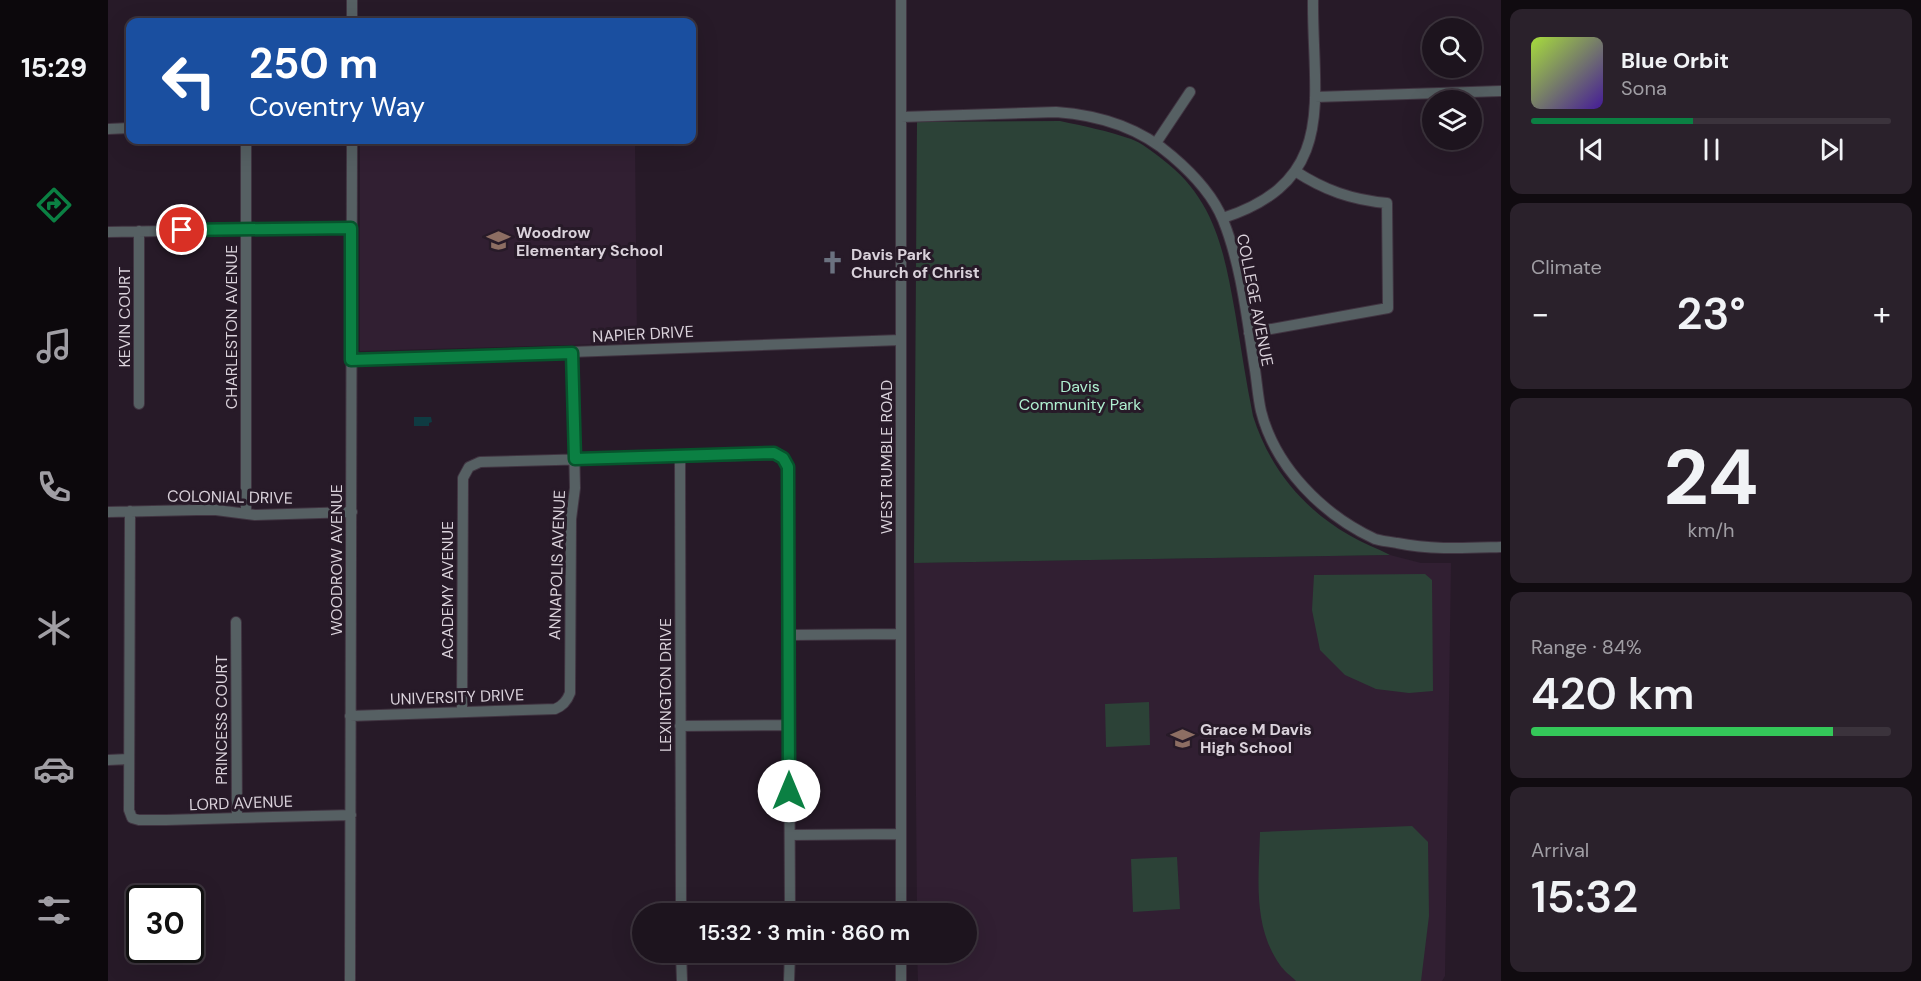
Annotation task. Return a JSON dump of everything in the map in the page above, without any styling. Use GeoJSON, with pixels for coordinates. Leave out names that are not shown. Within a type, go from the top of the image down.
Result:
{"type":"FeatureCollection","features":[{"type":"Feature","properties":{"kind":"street"},"geometry":{"type":"LineString","coordinates":[[352,0],[352,18]]}},
{"type":"Feature","properties":{"kind":"street","name":"WEST RUMBLE ROAD"},"geometry":{"type":"LineString","coordinates":[[901,0],[902,903]]}},
{"type":"Feature","properties":{"kind":"street"},"geometry":{"type":"LineString","coordinates":[[1222,218],[1247,210],[1278,190],[1295,171],[1309,143],[1315,97],[1313,0]]}},
{"type":"Feature","properties":{"kind":"street"},"geometry":{"type":"LineString","coordinates":[[1315,97],[1501,91]]}},
{"type":"Feature","properties":{"kind":"street"},"geometry":{"type":"LineString","coordinates":[[1156,143],[1190,92]]}},
{"type":"Feature","properties":{"kind":"street","name":"COLLEGE AVENUE"},"geometry":{"type":"LineString","coordinates":[[901,117],[1074,113],[1112,122],[1156,143],[1196,180],[1222,218],[1234,257],[1264,419],[1287,465],[1311,495],[1337,516],[1377,539],[1423,548],[1501,548]]}},
{"type":"Feature","properties":{"kind":"street"},"geometry":{"type":"LineString","coordinates":[[108,129],[126,128]]}},
{"type":"Feature","properties":{"kind":"street","name":"CHARLESTON AVENUE"},"geometry":{"type":"LineString","coordinates":[[246,144],[246,514]]}},
{"type":"Feature","properties":{"kind":"street","name":"WOODROW AVENUE"},"geometry":{"type":"LineString","coordinates":[[350,981],[352,144]]}},
{"type":"Feature","properties":{"kind":"street"},"geometry":{"type":"LineString","coordinates":[[1249,333],[1388,308],[1387,203],[1340,195],[1295,171]]}},
{"type":"Feature","properties":{"kind":"street"},"geometry":{"type":"LineString","coordinates":[[108,232],[351,228]]}},
{"type":"Feature","properties":{"kind":"street","name":"KEVIN COURT"},"geometry":{"type":"LineString","coordinates":[[139,231],[139,404]]}},
{"type":"Feature","properties":{"kind":"street","name":"NAPIER DRIVE"},"geometry":{"type":"LineString","coordinates":[[351,360],[572,353],[648,347],[900,340]]}},
{"type":"Feature","properties":{"kind":"street","name":"ANNAPOLIS AVENUE"},"geometry":{"type":"LineString","coordinates":[[564,704],[570,693],[570,528],[575,488],[572,353]]}},
{"type":"Feature","properties":{"kind":"street"},"geometry":{"type":"LineString","coordinates":[[575,459],[774,453],[783,458],[788,467],[790,903]]}},
{"type":"Feature","properties":{"kind":"street","name":"LEXINGTON DRIVE"},"geometry":{"type":"LineString","coordinates":[[680,456],[681,903]]}},
{"type":"Feature","properties":{"kind":"street","name":"ACADEMY AVENUE"},"geometry":{"type":"LineString","coordinates":[[462,712],[463,478],[467,469],[480,462],[575,459]]}},
{"type":"Feature","properties":{"kind":"street","name":"COLONIAL DRIVE"},"geometry":{"type":"LineString","coordinates":[[108,512],[216,510],[246,514],[352,512]]}},
{"type":"Feature","properties":{"kind":"street"},"geometry":{"type":"LineString","coordinates":[[108,760],[129,759],[129,511]]}},
{"type":"Feature","properties":{"kind":"street","name":"PRINCESS COURT"},"geometry":{"type":"LineString","coordinates":[[236,622],[237,818]]}},
{"type":"Feature","properties":{"kind":"street"},"geometry":{"type":"LineString","coordinates":[[789,635],[901,634]]}},
{"type":"Feature","properties":{"kind":"street","name":"UNIVERSITY DRIVE"},"geometry":{"type":"LineString","coordinates":[[350,716],[555,709],[564,704]]}},
{"type":"Feature","properties":{"kind":"street"},"geometry":{"type":"LineString","coordinates":[[680,726],[789,725]]}},
{"type":"Feature","properties":{"kind":"street","name":"LORD AVENUE"},"geometry":{"type":"LineString","coordinates":[[129,759],[129,810],[132,818],[139,820],[351,814]]}},
{"type":"Feature","properties":{"kind":"street"},"geometry":{"type":"LineString","coordinates":[[790,834],[901,834]]}},
{"type":"Feature","properties":{"kind":"street"},"geometry":{"type":"LineString","coordinates":[[681,963],[682,981]]}},
{"type":"Feature","properties":{"kind":"street"},"geometry":{"type":"LineString","coordinates":[[789,981],[790,963]]}},
{"type":"Feature","properties":{"kind":"street"},"geometry":{"type":"LineString","coordinates":[[902,963],[902,981]]}},
{"type":"Feature","properties":{"kind":"shaded area","name":"Woodrow Elementary School"},"geometry":{"type":"Polygon","coordinates":[[[360,144],[635,144],[637,343],[360,351],[360,144]]]}},
{"type":"Feature","properties":{"kind":"shaded area"},"geometry":{"type":"Polygon","coordinates":[[[414,417],[431,417],[432,422],[429,426],[414,426],[414,417]]]}},
{"type":"Feature","properties":{"kind":"shaded area","name":"Grace M Davis High School"},"geometry":{"type":"Polygon","coordinates":[[[1390,555],[1421,563],[1451,563],[1445,976],[1442,981],[918,981],[917,963],[977,963],[977,903],[917,903],[914,563],[1390,555]]]}},
{"type":"Feature","properties":{"kind":"green space","name":"Davis Community Park"},"geometry":{"type":"Polygon","coordinates":[[[1060,121],[1114,134],[1139,143],[1159,156],[1194,191],[1205,209],[1221,247],[1231,290],[1253,416],[1268,452],[1289,484],[1316,512],[1359,541],[1390,555],[914,563],[917,122],[1060,121]]]}},
{"type":"Feature","properties":{"kind":"green space"},"geometry":{"type":"Polygon","coordinates":[[[1425,574],[1432,580],[1433,691],[1409,693],[1376,689],[1345,675],[1320,650],[1312,610],[1314,575],[1425,574]]]}},
{"type":"Feature","properties":{"kind":"green space"},"geometry":{"type":"Polygon","coordinates":[[[1149,702],[1150,745],[1106,747],[1105,704],[1149,702]]]}},
{"type":"Feature","properties":{"kind":"green space"},"geometry":{"type":"Polygon","coordinates":[[[1412,826],[1428,842],[1429,916],[1421,981],[1296,981],[1280,965],[1265,934],[1259,900],[1260,832],[1412,826]]]}},
{"type":"Feature","properties":{"kind":"green space"},"geometry":{"type":"Polygon","coordinates":[[[1177,857],[1180,909],[1133,912],[1131,859],[1177,857]]]}},
{"type":"Feature","properties":{"kind":"place","name":"Woodrow Elementary School"},"geometry":{"type":"Point","coordinates":[498,241]}},
{"type":"Feature","properties":{"kind":"place","name":"Davis Park Church of Christ"},"geometry":{"type":"Point","coordinates":[833,263]}},
{"type":"Feature","properties":{"kind":"place","name":"Grace M Davis High School"},"geometry":{"type":"Point","coordinates":[1182,738]}},
{"type":"Feature","properties":{"kind":"route"},"geometry":{"type":"LineString","coordinates":[[182,230],[351,228],[351,360],[572,353],[575,459],[774,453],[783,458],[788,467],[789,791]]}}]}
